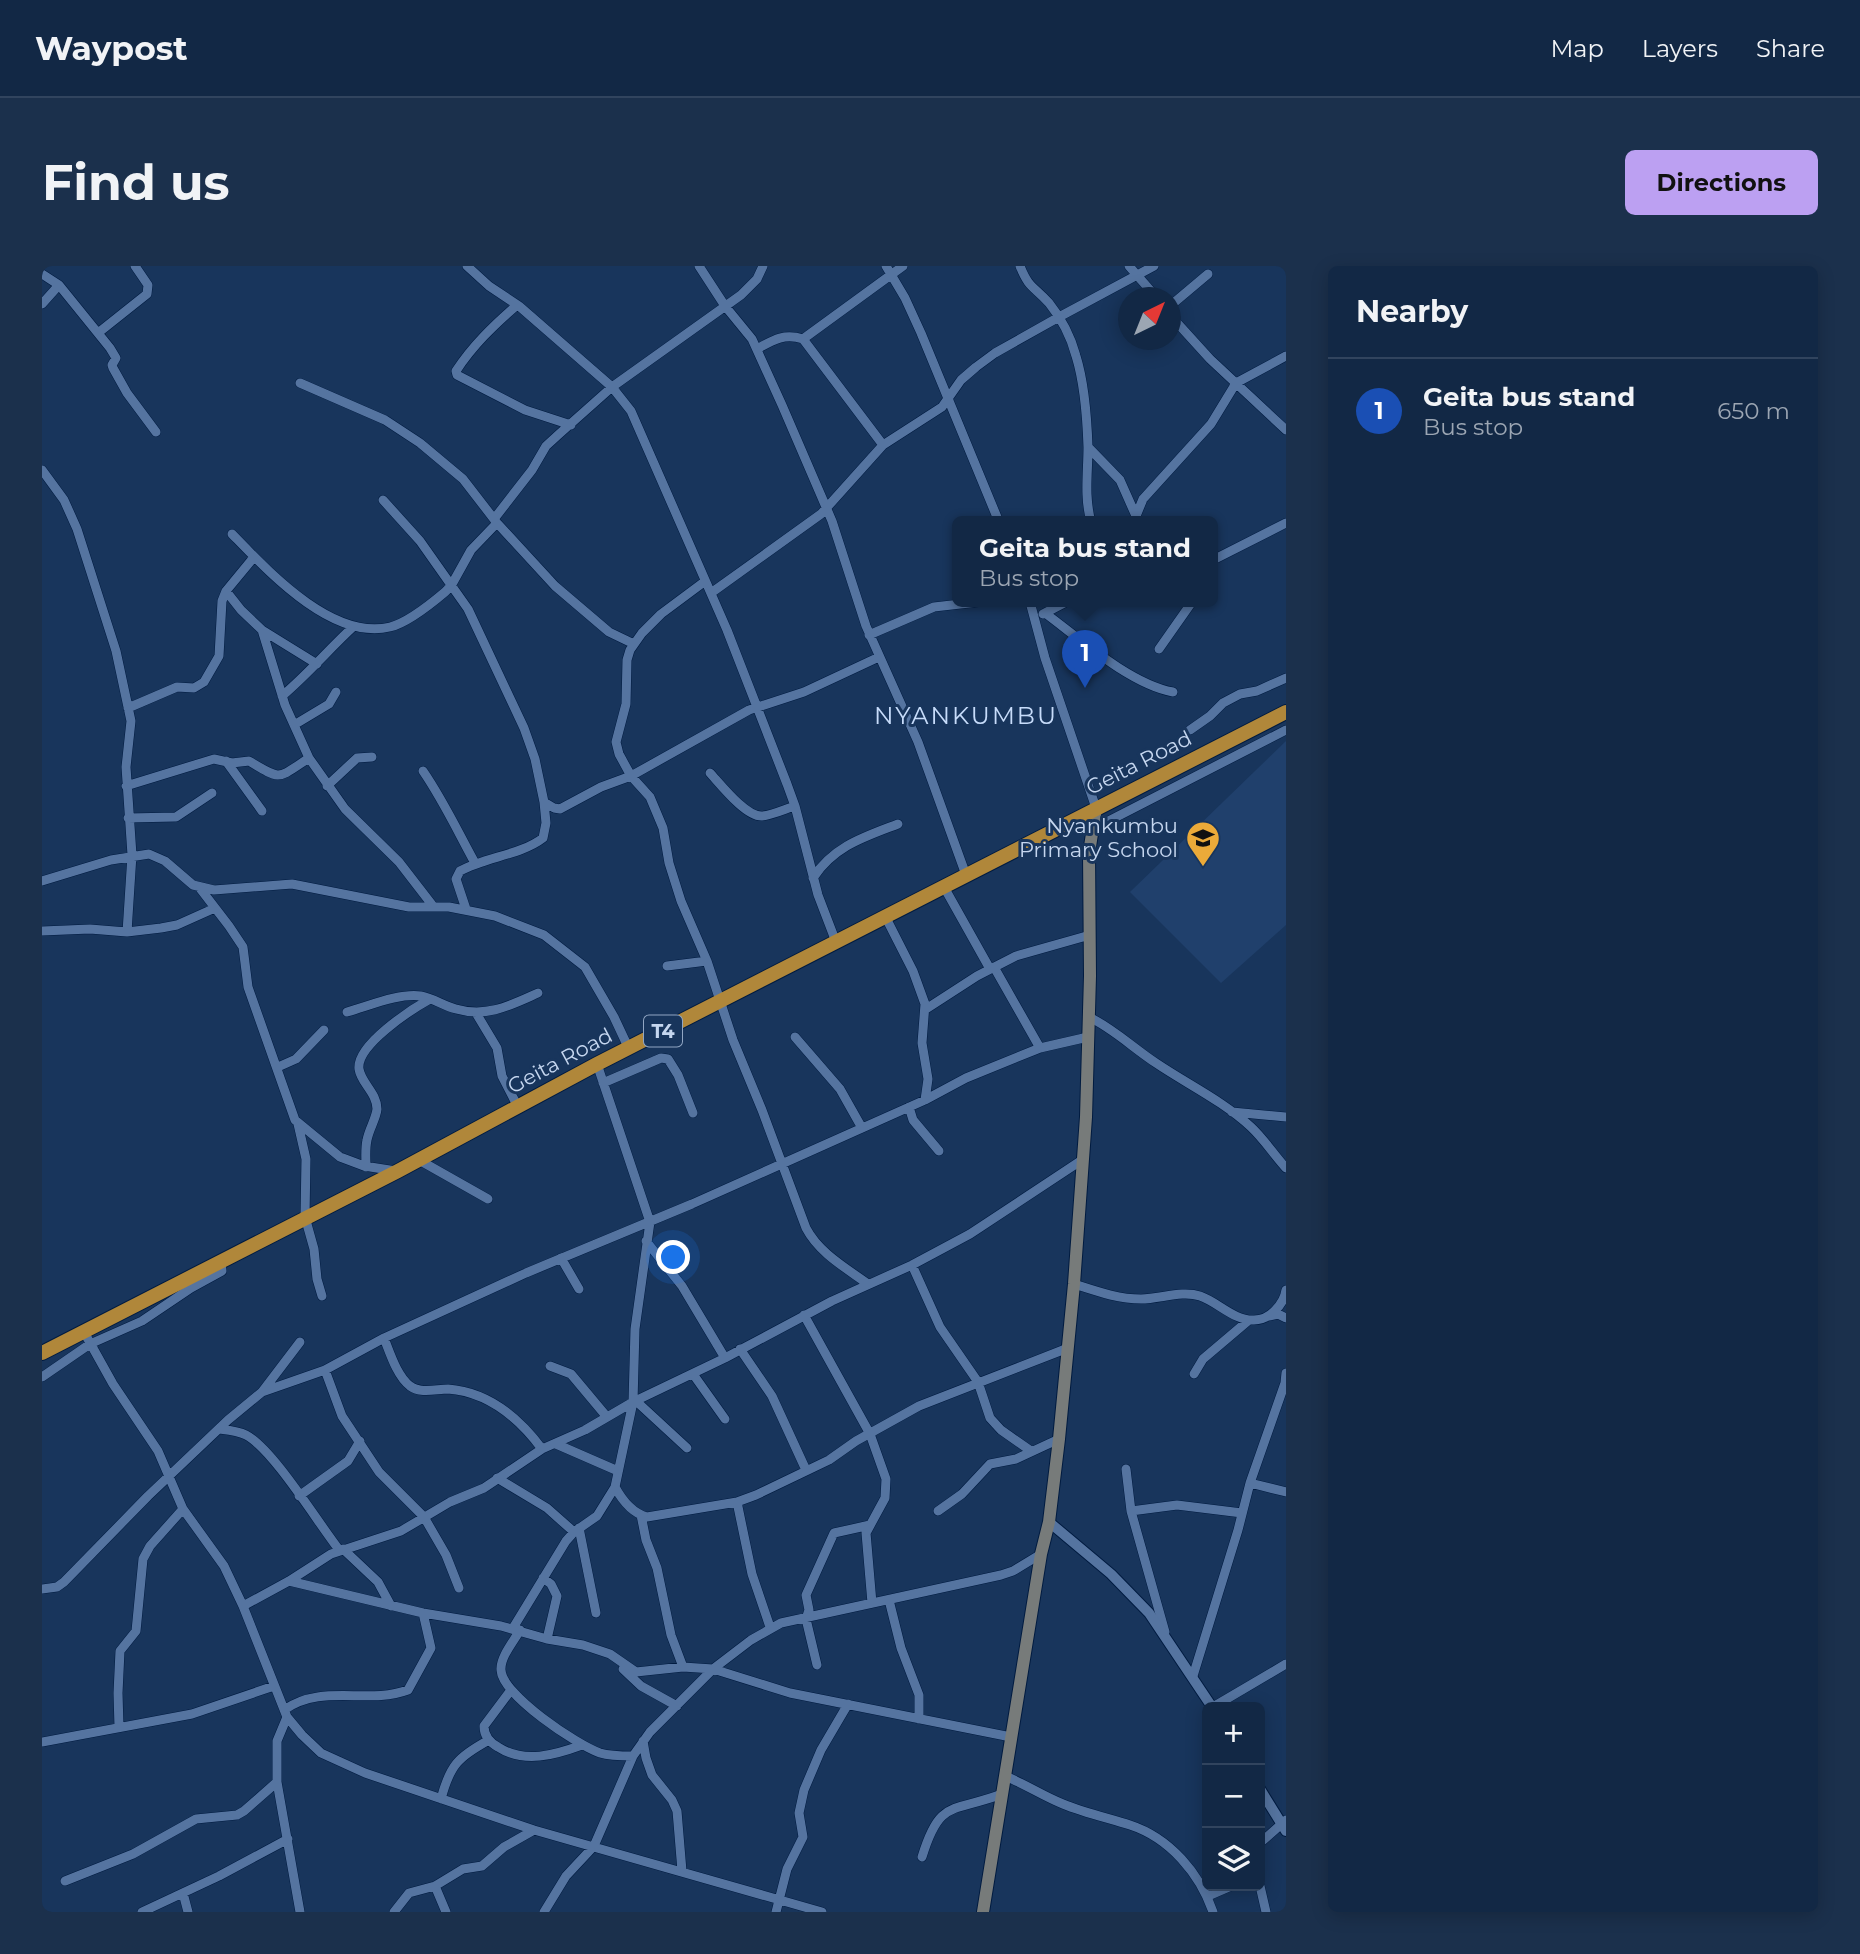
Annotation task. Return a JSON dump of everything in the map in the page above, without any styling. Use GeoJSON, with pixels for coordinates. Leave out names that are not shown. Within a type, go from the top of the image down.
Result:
{"type":"FeatureCollection","features":[{"type":"Feature","properties":{"kind":"highway","name":"Geita Road"},"geometry":{"type":"LineString","coordinates":[[42,1353],[87,1338],[305,1217],[419,1160],[597,1064],[1286,712]]}},
{"type":"Feature","properties":{"kind":"main road"},"geometry":{"type":"LineString","coordinates":[[982,1912],[1041,1553],[1049,1522],[1059,1439],[1074,1284],[1082,1160],[1089,1017],[1091,830],[1096,808]]}},
{"type":"Feature","properties":{"kind":"street"},"geometry":{"type":"LineString","coordinates":[[467,266],[612,387],[631,411],[734,647],[795,806],[813,878],[836,942]]}},
{"type":"Feature","properties":{"kind":"street"},"geometry":{"type":"LineString","coordinates":[[699,266],[757,349],[827,508],[869,635],[918,742],[966,875]]}},
{"type":"Feature","properties":{"kind":"street"},"geometry":{"type":"LineString","coordinates":[[232,534],[284,586],[335,619],[354,626],[377,628],[399,624],[433,602],[451,586],[471,550],[532,470],[546,446],[612,387],[692,332],[751,286],[763,266]]}},
{"type":"Feature","properties":{"kind":"street"},"geometry":{"type":"LineString","coordinates":[[886,266],[921,333],[997,516]]}},
{"type":"Feature","properties":{"kind":"street"},"geometry":{"type":"LineString","coordinates":[[803,339],[904,266]]}},
{"type":"Feature","properties":{"kind":"street"},"geometry":{"type":"LineString","coordinates":[[1020,266],[1027,283],[1059,317],[1076,355],[1084,393],[1088,447],[1086,502],[1090,516]]}},
{"type":"Feature","properties":{"kind":"street"},"geometry":{"type":"LineString","coordinates":[[1129,266],[1148,287]]}},
{"type":"Feature","properties":{"kind":"street"},"geometry":{"type":"LineString","coordinates":[[711,593],[810,523],[827,508],[883,445],[936,411],[961,380],[991,356],[1154,266]]}},
{"type":"Feature","properties":{"kind":"street"},"geometry":{"type":"LineString","coordinates":[[98,333],[147,293],[148,285],[134,267]]}},
{"type":"Feature","properties":{"kind":"street"},"geometry":{"type":"LineString","coordinates":[[42,274],[59,285],[115,354],[113,366],[127,393],[156,432]]}},
{"type":"Feature","properties":{"kind":"street"},"geometry":{"type":"LineString","coordinates":[[1181,297],[1208,274]]}},
{"type":"Feature","properties":{"kind":"street"},"geometry":{"type":"LineString","coordinates":[[42,304],[59,285]]}},
{"type":"Feature","properties":{"kind":"street"},"geometry":{"type":"LineString","coordinates":[[517,305],[481,338],[456,371],[457,375],[525,410],[571,425]]}},
{"type":"Feature","properties":{"kind":"street"},"geometry":{"type":"LineString","coordinates":[[1181,327],[1286,430]]}},
{"type":"Feature","properties":{"kind":"street"},"geometry":{"type":"LineString","coordinates":[[757,349],[779,337],[803,339],[883,445]]}},
{"type":"Feature","properties":{"kind":"street"},"geometry":{"type":"LineString","coordinates":[[1137,516],[1146,496],[1216,416],[1236,383],[1286,356]]}},
{"type":"Feature","properties":{"kind":"street"},"geometry":{"type":"LineString","coordinates":[[300,383],[385,420],[420,443],[463,479],[495,521],[555,586],[609,632],[634,644]]}},
{"type":"Feature","properties":{"kind":"street"},"geometry":{"type":"LineString","coordinates":[[1088,447],[1120,480],[1135,516]]}},
{"type":"Feature","properties":{"kind":"street"},"geometry":{"type":"LineString","coordinates":[[42,470],[64,500],[77,529],[112,639],[128,708],[131,732],[126,786],[132,855],[128,932]]}},
{"type":"Feature","properties":{"kind":"street"},"geometry":{"type":"LineString","coordinates":[[383,500],[420,541],[468,609],[524,728],[540,777],[545,823],[542,838],[526,848],[475,863],[460,871],[456,879],[466,909]]}},
{"type":"Feature","properties":{"kind":"street"},"geometry":{"type":"LineString","coordinates":[[1218,557],[1286,523]]}},
{"type":"Feature","properties":{"kind":"street"},"geometry":{"type":"LineString","coordinates":[[128,708],[177,687],[194,688],[204,682],[219,656],[219,614],[226,591],[254,557]]}},
{"type":"Feature","properties":{"kind":"street"},"geometry":{"type":"LineString","coordinates":[[704,582],[661,614],[634,644],[627,660],[626,704],[615,742],[631,776],[643,787],[655,807],[663,828],[669,863],[681,901],[707,961],[719,1002],[812,1240],[821,1250],[868,1284]]}},
{"type":"Feature","properties":{"kind":"street"},"geometry":{"type":"LineString","coordinates":[[226,591],[240,610],[262,630],[317,664]]}},
{"type":"Feature","properties":{"kind":"street"},"geometry":{"type":"LineString","coordinates":[[869,635],[934,607],[952,605]]}},
{"type":"Feature","properties":{"kind":"street"},"geometry":{"type":"LineString","coordinates":[[1031,607],[1045,658],[1096,808]]}},
{"type":"Feature","properties":{"kind":"street"},"geometry":{"type":"LineString","coordinates":[[1034,619],[1056,607]]}},
{"type":"Feature","properties":{"kind":"street"},"geometry":{"type":"LineString","coordinates":[[1159,649],[1188,607]]}},
{"type":"Feature","properties":{"kind":"street"},"geometry":{"type":"LineString","coordinates":[[1045,613],[1138,679],[1157,689],[1172,692]]}},
{"type":"Feature","properties":{"kind":"street"},"geometry":{"type":"LineString","coordinates":[[282,696],[354,626]]}},
{"type":"Feature","properties":{"kind":"street"},"geometry":{"type":"LineString","coordinates":[[262,630],[282,696],[309,758],[327,786],[374,840],[399,862],[433,906]]}},
{"type":"Feature","properties":{"kind":"street"},"geometry":{"type":"LineString","coordinates":[[544,802],[559,809],[601,787],[631,776],[722,723],[756,707],[804,692],[879,657]]}},
{"type":"Feature","properties":{"kind":"street"},"geometry":{"type":"LineString","coordinates":[[1190,730],[1223,703],[1286,678]]}},
{"type":"Feature","properties":{"kind":"street"},"geometry":{"type":"LineString","coordinates":[[294,725],[329,704],[336,692]]}},
{"type":"Feature","properties":{"kind":"street"},"geometry":{"type":"LineString","coordinates":[[1091,830],[1286,730]]}},
{"type":"Feature","properties":{"kind":"street"},"geometry":{"type":"LineString","coordinates":[[126,786],[214,760],[232,763],[249,761],[274,776],[309,758]]}},
{"type":"Feature","properties":{"kind":"street"},"geometry":{"type":"LineString","coordinates":[[327,786],[357,758],[372,758]]}},
{"type":"Feature","properties":{"kind":"street"},"geometry":{"type":"LineString","coordinates":[[226,761],[262,811]]}},
{"type":"Feature","properties":{"kind":"street"},"geometry":{"type":"LineString","coordinates":[[423,771],[444,802],[475,863]]}},
{"type":"Feature","properties":{"kind":"street"},"geometry":{"type":"LineString","coordinates":[[710,773],[741,805],[756,816],[766,816],[795,806]]}},
{"type":"Feature","properties":{"kind":"street"},"geometry":{"type":"LineString","coordinates":[[128,818],[176,817],[212,793]]}},
{"type":"Feature","properties":{"kind":"street"},"geometry":{"type":"LineString","coordinates":[[813,878],[824,863],[846,844],[898,824]]}},
{"type":"Feature","properties":{"kind":"street"},"geometry":{"type":"LineString","coordinates":[[42,881],[132,855],[154,855],[199,887],[243,947],[248,987],[298,1124],[306,1159],[305,1217],[323,1296]]}},
{"type":"Feature","properties":{"kind":"street"},"geometry":{"type":"LineString","coordinates":[[199,887],[228,891],[292,884],[409,907],[466,909],[529,927],[555,942],[592,977],[629,1049]]}},
{"type":"Feature","properties":{"kind":"street"},"geometry":{"type":"LineString","coordinates":[[944,887],[1040,1048]]}},
{"type":"Feature","properties":{"kind":"street"},"geometry":{"type":"LineString","coordinates":[[42,931],[90,929],[128,932],[177,925],[215,908]]}},
{"type":"Feature","properties":{"kind":"street"},"geometry":{"type":"LineString","coordinates":[[885,916],[918,983],[926,1009],[922,1043],[928,1079],[925,1100]]}},
{"type":"Feature","properties":{"kind":"street"},"geometry":{"type":"LineString","coordinates":[[926,1009],[1016,956],[1090,935]]}},
{"type":"Feature","properties":{"kind":"street"},"geometry":{"type":"LineString","coordinates":[[667,966],[707,961]]}},
{"type":"Feature","properties":{"kind":"street"},"geometry":{"type":"LineString","coordinates":[[347,1012],[408,997],[430,999],[458,1010],[493,1012],[538,993]]}},
{"type":"Feature","properties":{"kind":"street"},"geometry":{"type":"LineString","coordinates":[[366,1167],[366,1141],[377,1109],[359,1071],[359,1065],[377,1037],[391,1024],[430,999]]}},
{"type":"Feature","properties":{"kind":"street"},"geometry":{"type":"LineString","coordinates":[[476,1013],[497,1048],[502,1076],[518,1107]]}},
{"type":"Feature","properties":{"kind":"street"},"geometry":{"type":"LineString","coordinates":[[1089,1017],[1107,1026],[1154,1062],[1232,1112],[1251,1127],[1286,1168]]}},
{"type":"Feature","properties":{"kind":"street"},"geometry":{"type":"LineString","coordinates":[[278,1067],[296,1059],[324,1030]]}},
{"type":"Feature","properties":{"kind":"street"},"geometry":{"type":"LineString","coordinates":[[795,1037],[840,1089],[862,1128]]}},
{"type":"Feature","properties":{"kind":"street"},"geometry":{"type":"LineString","coordinates":[[262,1392],[325,1370],[384,1338],[782,1164],[925,1100],[966,1078],[1040,1048],[1088,1037]]}},
{"type":"Feature","properties":{"kind":"street"},"geometry":{"type":"LineString","coordinates":[[603,1083],[662,1058],[668,1059],[678,1074],[693,1113]]}},
{"type":"Feature","properties":{"kind":"street"},"geometry":{"type":"LineString","coordinates":[[597,1064],[650,1222],[635,1329],[634,1401],[615,1487],[597,1516],[576,1530],[554,1558],[517,1629],[501,1671],[512,1689],[546,1720],[582,1745],[601,1753],[633,1756]]}},
{"type":"Feature","properties":{"kind":"street"},"geometry":{"type":"LineString","coordinates":[[909,1107],[913,1120],[939,1151]]}},
{"type":"Feature","properties":{"kind":"street"},"geometry":{"type":"LineString","coordinates":[[1232,1112],[1286,1116]]}},
{"type":"Feature","properties":{"kind":"street"},"geometry":{"type":"LineString","coordinates":[[298,1124],[341,1157],[366,1167],[398,1171]]}},
{"type":"Feature","properties":{"kind":"street"},"geometry":{"type":"LineString","coordinates":[[419,1160],[488,1199]]}},
{"type":"Feature","properties":{"kind":"street"},"geometry":{"type":"LineString","coordinates":[[243,1606],[326,1557],[388,1536],[450,1502],[475,1493],[542,1449],[607,1418],[634,1401],[725,1358],[804,1315],[912,1265],[970,1234],[1082,1160]]}},
{"type":"Feature","properties":{"kind":"street"},"geometry":{"type":"LineString","coordinates":[[646,1241],[682,1286],[725,1358]]}},
{"type":"Feature","properties":{"kind":"street"},"geometry":{"type":"LineString","coordinates":[[562,1258],[579,1289]]}},
{"type":"Feature","properties":{"kind":"street"},"geometry":{"type":"LineString","coordinates":[[912,1265],[940,1327],[978,1382],[990,1418],[1001,1430],[1031,1451]]}},
{"type":"Feature","properties":{"kind":"street"},"geometry":{"type":"LineString","coordinates":[[1074,1284],[1126,1299],[1190,1294],[1249,1320],[1255,1321],[1278,1314],[1286,1318]]}},
{"type":"Feature","properties":{"kind":"street"},"geometry":{"type":"LineString","coordinates":[[1267,1316],[1283,1303],[1286,1290]]}},
{"type":"Feature","properties":{"kind":"street"},"geometry":{"type":"LineString","coordinates":[[804,1315],[870,1434],[886,1479],[885,1498],[870,1525],[865,1542],[872,1604]]}},
{"type":"Feature","properties":{"kind":"street"},"geometry":{"type":"LineString","coordinates":[[1194,1374],[1203,1359],[1249,1320]]}},
{"type":"Feature","properties":{"kind":"street"},"geometry":{"type":"LineString","coordinates":[[42,1377],[87,1338],[113,1384],[147,1432],[183,1509],[216,1554],[243,1606],[285,1713],[302,1735],[329,1758],[365,1773],[534,1830],[822,1912]]}},
{"type":"Feature","properties":{"kind":"street"},"geometry":{"type":"LineString","coordinates":[[384,1338],[396,1364],[412,1387],[419,1390],[458,1391],[493,1402],[522,1424],[542,1449]]}},
{"type":"Feature","properties":{"kind":"street"},"geometry":{"type":"LineString","coordinates":[[42,1589],[57,1587],[64,1582],[219,1429],[262,1392],[300,1342]]}},
{"type":"Feature","properties":{"kind":"street"},"geometry":{"type":"LineString","coordinates":[[615,1487],[626,1503],[640,1515],[651,1517],[737,1502],[829,1460],[919,1406],[1068,1348]]}},
{"type":"Feature","properties":{"kind":"street"},"geometry":{"type":"LineString","coordinates":[[740,1349],[772,1396],[806,1470]]}},
{"type":"Feature","properties":{"kind":"street"},"geometry":{"type":"LineString","coordinates":[[550,1366],[571,1374],[607,1418]]}},
{"type":"Feature","properties":{"kind":"street"},"geometry":{"type":"LineString","coordinates":[[325,1370],[342,1416],[379,1472],[424,1517],[446,1555],[459,1588]]}},
{"type":"Feature","properties":{"kind":"street"},"geometry":{"type":"LineString","coordinates":[[1193,1676],[1250,1483],[1285,1385],[1286,1373]]}},
{"type":"Feature","properties":{"kind":"street"},"geometry":{"type":"LineString","coordinates":[[693,1374],[725,1419]]}},
{"type":"Feature","properties":{"kind":"street"},"geometry":{"type":"LineString","coordinates":[[634,1401],[687,1448]]}},
{"type":"Feature","properties":{"kind":"street"},"geometry":{"type":"LineString","coordinates":[[219,1429],[250,1438],[274,1462],[341,1550],[378,1582],[391,1606]]}},
{"type":"Feature","properties":{"kind":"street"},"geometry":{"type":"LineString","coordinates":[[938,1511],[962,1494],[990,1464],[1016,1459],[1059,1439]]}},
{"type":"Feature","properties":{"kind":"street"},"geometry":{"type":"LineString","coordinates":[[299,1496],[348,1461],[360,1441]]}},
{"type":"Feature","properties":{"kind":"street"},"geometry":{"type":"LineString","coordinates":[[556,1444],[618,1471]]}},
{"type":"Feature","properties":{"kind":"street"},"geometry":{"type":"LineString","coordinates":[[1126,1469],[1131,1511],[1150,1586],[1167,1637]]}},
{"type":"Feature","properties":{"kind":"street"},"geometry":{"type":"LineString","coordinates":[[497,1478],[547,1508],[576,1530],[596,1613]]}},
{"type":"Feature","properties":{"kind":"street"},"geometry":{"type":"LineString","coordinates":[[1250,1483],[1286,1492]]}},
{"type":"Feature","properties":{"kind":"street"},"geometry":{"type":"LineString","coordinates":[[737,1502],[752,1574],[770,1627]]}},
{"type":"Feature","properties":{"kind":"street"},"geometry":{"type":"LineString","coordinates":[[1131,1511],[1177,1505],[1242,1513]]}},
{"type":"Feature","properties":{"kind":"street"},"geometry":{"type":"LineString","coordinates":[[119,1727],[120,1650],[136,1631],[143,1559],[150,1546],[183,1509]]}},
{"type":"Feature","properties":{"kind":"street"},"geometry":{"type":"LineString","coordinates":[[640,1515],[657,1567],[671,1635],[684,1667]]}},
{"type":"Feature","properties":{"kind":"street"},"geometry":{"type":"LineString","coordinates":[[1049,1522],[1111,1574],[1149,1613],[1210,1702]]}},
{"type":"Feature","properties":{"kind":"street"},"geometry":{"type":"LineString","coordinates":[[817,1665],[806,1619],[808,1610],[805,1599],[808,1587],[832,1536],[837,1532],[870,1525]]}},
{"type":"Feature","properties":{"kind":"street"},"geometry":{"type":"LineString","coordinates":[[544,1912],[566,1876],[594,1846],[633,1756],[656,1724],[713,1669],[770,1627],[1001,1575],[1013,1571],[1041,1553]]}},
{"type":"Feature","properties":{"kind":"street"},"geometry":{"type":"LineString","coordinates":[[543,1578],[551,1584],[557,1596],[547,1639]]}},
{"type":"Feature","properties":{"kind":"street"},"geometry":{"type":"LineString","coordinates":[[289,1581],[423,1613],[517,1629],[547,1639],[583,1645],[610,1654],[636,1672],[684,1667],[713,1669],[771,1689],[1011,1737]]}},
{"type":"Feature","properties":{"kind":"street"},"geometry":{"type":"LineString","coordinates":[[890,1600],[901,1648],[919,1695],[919,1719]]}},
{"type":"Feature","properties":{"kind":"street"},"geometry":{"type":"LineString","coordinates":[[300,1912],[276,1782],[277,1741],[285,1713],[292,1704],[313,1696],[387,1694],[408,1690],[431,1647],[423,1613]]}},
{"type":"Feature","properties":{"kind":"street"},"geometry":{"type":"LineString","coordinates":[[619,1661],[624,1670],[641,1686],[677,1706]]}},
{"type":"Feature","properties":{"kind":"street"},"geometry":{"type":"LineString","coordinates":[[1221,1702],[1286,1664]]}},
{"type":"Feature","properties":{"kind":"street"},"geometry":{"type":"LineString","coordinates":[[42,1742],[192,1714],[274,1686]]}},
{"type":"Feature","properties":{"kind":"street"},"geometry":{"type":"LineString","coordinates":[[512,1689],[484,1726],[489,1740],[505,1751],[527,1757],[550,1755],[582,1745]]}},
{"type":"Feature","properties":{"kind":"street"},"geometry":{"type":"LineString","coordinates":[[776,1912],[787,1869],[803,1837],[799,1813],[804,1790],[821,1750],[848,1704]]}},
{"type":"Feature","properties":{"kind":"street"},"geometry":{"type":"LineString","coordinates":[[441,1799],[453,1765],[489,1740]]}},
{"type":"Feature","properties":{"kind":"street"},"geometry":{"type":"LineString","coordinates":[[643,1741],[652,1775],[672,1800],[677,1811],[682,1871]]}},
{"type":"Feature","properties":{"kind":"street"},"geometry":{"type":"LineString","coordinates":[[1005,1776],[1063,1804],[1131,1825],[1159,1839],[1189,1868],[1208,1896],[1213,1912]]}},
{"type":"Feature","properties":{"kind":"street"},"geometry":{"type":"LineString","coordinates":[[65,1881],[133,1854],[196,1819],[237,1815],[276,1782]]}},
{"type":"Feature","properties":{"kind":"street"},"geometry":{"type":"LineString","coordinates":[[922,1857],[934,1825],[946,1812],[1002,1794]]}},
{"type":"Feature","properties":{"kind":"street"},"geometry":{"type":"LineString","coordinates":[[1265,1796],[1285,1825],[1265,1839]]}},
{"type":"Feature","properties":{"kind":"street"},"geometry":{"type":"LineString","coordinates":[[394,1912],[407,1894],[435,1886],[463,1870],[482,1866],[504,1847],[534,1830]]}},
{"type":"Feature","properties":{"kind":"street"},"geometry":{"type":"LineString","coordinates":[[142,1912],[236,1868],[288,1839]]}},
{"type":"Feature","properties":{"kind":"street"},"geometry":{"type":"LineString","coordinates":[[435,1886],[446,1912]]}},
{"type":"Feature","properties":{"kind":"street"},"geometry":{"type":"LineString","coordinates":[[1208,1896],[1220,1891]]}},
{"type":"Feature","properties":{"kind":"street"},"geometry":{"type":"LineString","coordinates":[[1261,1891],[1266,1912]]}},
{"type":"Feature","properties":{"kind":"street"},"geometry":{"type":"LineString","coordinates":[[183,1893],[188,1912]]}},
{"type":"Feature","properties":{"kind":"shaded area"},"geometry":{"type":"Polygon","coordinates":[[[1286,741],[1286,925],[1221,983],[1130,892],[1286,741]]]}},
{"type":"Feature","properties":{"kind":"place","name":"Geita bus stand"},"geometry":{"type":"Point","coordinates":[1085,688]}},
{"type":"Feature","properties":{"kind":"place","name":"Nyankumbu Primary School"},"geometry":{"type":"Point","coordinates":[1203,868]}},
{"type":"Feature","properties":{"kind":"district","name":"NYANKUMBU"},"geometry":{"type":"Point","coordinates":[966,716]}}]}
